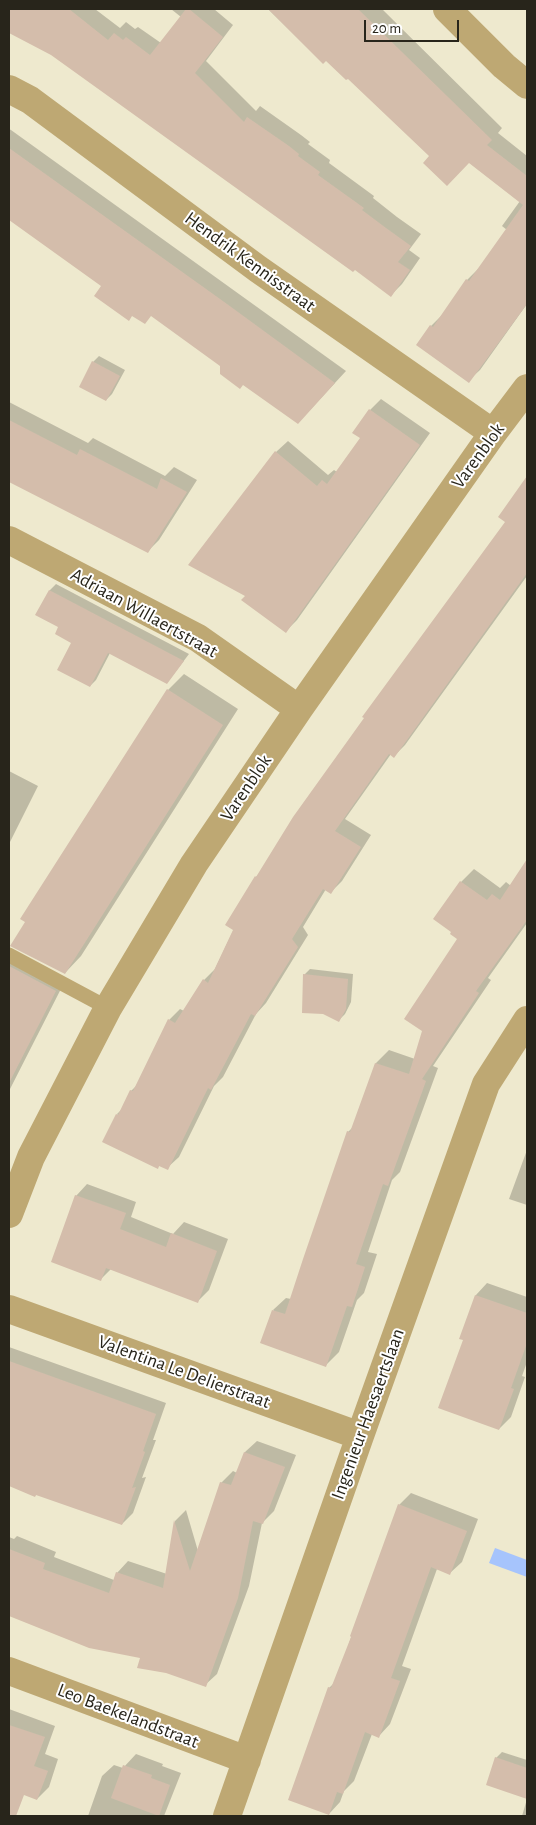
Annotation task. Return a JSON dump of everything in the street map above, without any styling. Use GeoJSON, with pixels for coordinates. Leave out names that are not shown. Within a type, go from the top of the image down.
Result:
{"type":"FeatureCollection","features":[{"type":"Feature","properties":{"kind":"street"},"geometry":{"type":"LineString","coordinates":[[447,9],[504,66],[527,85]]}},
{"type":"Feature","properties":{"kind":"street","name":"Hendrik Kennisstraat"},"geometry":{"type":"LineString","coordinates":[[9,89],[30,100],[258,269],[493,433]]}},
{"type":"Feature","properties":{"kind":"street","name":"Varenblok"},"geometry":{"type":"LineString","coordinates":[[9,1214],[30,1158],[108,1008],[194,864],[299,709],[493,433],[527,388]]}},
{"type":"Feature","properties":{"kind":"street","name":"Adriaan Willaertstraat"},"geometry":{"type":"LineString","coordinates":[[9,540],[198,638],[299,709]]}},
{"type":"Feature","properties":{"kind":"street","name":"Ingenieur Haesaertslaan"},"geometry":{"type":"LineString","coordinates":[[227,1816],[486,1084],[527,1020]]}},
{"type":"Feature","properties":{"kind":"street","name":"Valentina Le Delierstraat"},"geometry":{"type":"LineString","coordinates":[[9,1309],[360,1436]]}},
{"type":"Feature","properties":{"kind":"street","name":"Leo Baekelandstraat"},"geometry":{"type":"LineString","coordinates":[[9,1670],[247,1760]]}},
{"type":"Feature","properties":{"kind":"lane"},"geometry":{"type":"LineString","coordinates":[[9,955],[108,1008]]}},
{"type":"Feature","properties":{"kind":"water"},"geometry":{"type":"Polygon","coordinates":[[[495,1548],[527,1560],[527,1577],[489,1563],[495,1548]]]}},
{"type":"Feature","properties":{"kind":"building"},"geometry":{"type":"Polygon","coordinates":[[[9,9],[69,9],[108,40],[114,33],[123,40],[126,37],[150,55],[186,9],[189,9],[223,37],[195,73],[244,122],[247,117],[289,146],[299,154],[298,156],[320,172],[318,175],[364,208],[362,210],[411,246],[398,262],[410,270],[391,297],[355,270],[353,272],[51,55],[9,33],[9,9]]]}},
{"type":"Feature","properties":{"kind":"building"},"geometry":{"type":"Polygon","coordinates":[[[268,9],[358,9],[492,140],[487,145],[527,176],[527,304],[469,383],[416,345],[430,325],[433,327],[466,279],[469,281],[523,205],[469,163],[447,186],[423,163],[429,156],[348,79],[346,80],[326,61],[323,64],[268,9]]]}},
{"type":"Feature","properties":{"kind":"building"},"geometry":{"type":"Polygon","coordinates":[[[9,148],[335,383],[298,424],[243,385],[240,389],[220,374],[220,366],[151,316],[145,324],[132,316],[129,321],[94,296],[101,286],[9,220],[9,148]]]}},
{"type":"Feature","properties":{"kind":"building"},"geometry":{"type":"Polygon","coordinates":[[[92,361],[120,376],[106,401],[79,387],[92,361]]]}},
{"type":"Feature","properties":{"kind":"building"},"geometry":{"type":"Polygon","coordinates":[[[369,409],[420,445],[286,633],[241,600],[245,596],[188,565],[275,451],[317,486],[322,480],[327,484],[360,438],[352,433],[369,409]]]}},
{"type":"Feature","properties":{"kind":"building"},"geometry":{"type":"Polygon","coordinates":[[[9,420],[77,455],[80,449],[157,489],[161,478],[187,492],[148,553],[9,482],[9,420]]]}},
{"type":"Feature","properties":{"kind":"building"},"geometry":{"type":"Polygon","coordinates":[[[527,476],[527,573],[394,758],[389,754],[335,831],[361,847],[331,894],[323,889],[292,939],[298,947],[255,1016],[251,1014],[211,1090],[208,1088],[168,1170],[159,1166],[158,1169],[102,1142],[130,1090],[133,1091],[168,1019],[175,1023],[203,979],[208,983],[233,930],[225,925],[255,876],[293,817],[364,718],[362,717],[505,522],[498,517],[527,476]]]}},
{"type":"Feature","properties":{"kind":"building"},"geometry":{"type":"Polygon","coordinates":[[[49,590],[184,661],[167,684],[108,653],[90,687],[57,670],[71,643],[55,634],[58,627],[35,615],[49,590]]]}},
{"type":"Feature","properties":{"kind":"building"},"geometry":{"type":"Polygon","coordinates":[[[167,689],[223,725],[65,974],[10,946],[25,922],[20,919],[167,689]]]}},
{"type":"Feature","properties":{"kind":"building"},"geometry":{"type":"Polygon","coordinates":[[[527,859],[527,920],[476,991],[479,993],[422,1079],[426,1081],[388,1186],[383,1184],[356,1264],[365,1267],[352,1307],[347,1306],[326,1367],[260,1343],[272,1310],[285,1314],[347,1131],[350,1132],[375,1063],[409,1074],[422,1031],[404,1019],[457,939],[450,934],[451,932],[433,919],[460,881],[487,900],[492,894],[500,900],[527,859]]]}},
{"type":"Feature","properties":{"kind":"building"},"geometry":{"type":"Polygon","coordinates":[[[9,966],[56,991],[9,1083],[9,966]]]}},
{"type":"Feature","properties":{"kind":"building"},"geometry":{"type":"Polygon","coordinates":[[[303,974],[348,979],[346,1009],[339,1022],[323,1014],[302,1013],[303,974]]]}},
{"type":"Feature","properties":{"kind":"building"},"geometry":{"type":"Polygon","coordinates":[[[75,1195],[126,1213],[120,1229],[166,1247],[171,1233],[217,1251],[198,1303],[106,1268],[101,1281],[51,1262],[75,1195]]]}},
{"type":"Feature","properties":{"kind":"building"},"geometry":{"type":"Polygon","coordinates":[[[475,1295],[527,1313],[527,1343],[511,1388],[514,1389],[499,1430],[438,1408],[463,1340],[459,1339],[475,1295]]]}},
{"type":"Feature","properties":{"kind":"building"},"geometry":{"type":"Polygon","coordinates":[[[9,1361],[156,1414],[132,1488],[136,1487],[122,1525],[36,1495],[35,1497],[9,1486],[9,1361]]]}},
{"type":"Feature","properties":{"kind":"building"},"geometry":{"type":"Polygon","coordinates":[[[244,1452],[285,1467],[263,1524],[253,1521],[238,1598],[206,1687],[166,1673],[137,1668],[140,1658],[89,1648],[9,1616],[9,1549],[45,1563],[43,1569],[109,1593],[116,1572],[163,1588],[174,1520],[190,1571],[220,1482],[231,1485],[244,1452]]]}},
{"type":"Feature","properties":{"kind":"building"},"geometry":{"type":"Polygon","coordinates":[[[398,1504],[467,1531],[450,1575],[431,1567],[391,1678],[400,1681],[379,1738],[365,1732],[343,1794],[337,1792],[329,1815],[288,1800],[328,1687],[331,1688],[351,1637],[398,1504]]]}},
{"type":"Feature","properties":{"kind":"building"},"geometry":{"type":"Polygon","coordinates":[[[9,1725],[45,1737],[34,1766],[48,1771],[37,1800],[24,1795],[16,1816],[9,1816],[9,1725]]]}},
{"type":"Feature","properties":{"kind":"building"},"geometry":{"type":"Polygon","coordinates":[[[495,1757],[527,1768],[527,1799],[486,1785],[495,1757]]]}},
{"type":"Feature","properties":{"kind":"building"},"geometry":{"type":"Polygon","coordinates":[[[123,1765],[152,1775],[151,1778],[170,1785],[159,1816],[111,1798],[123,1765]]]}}]}
